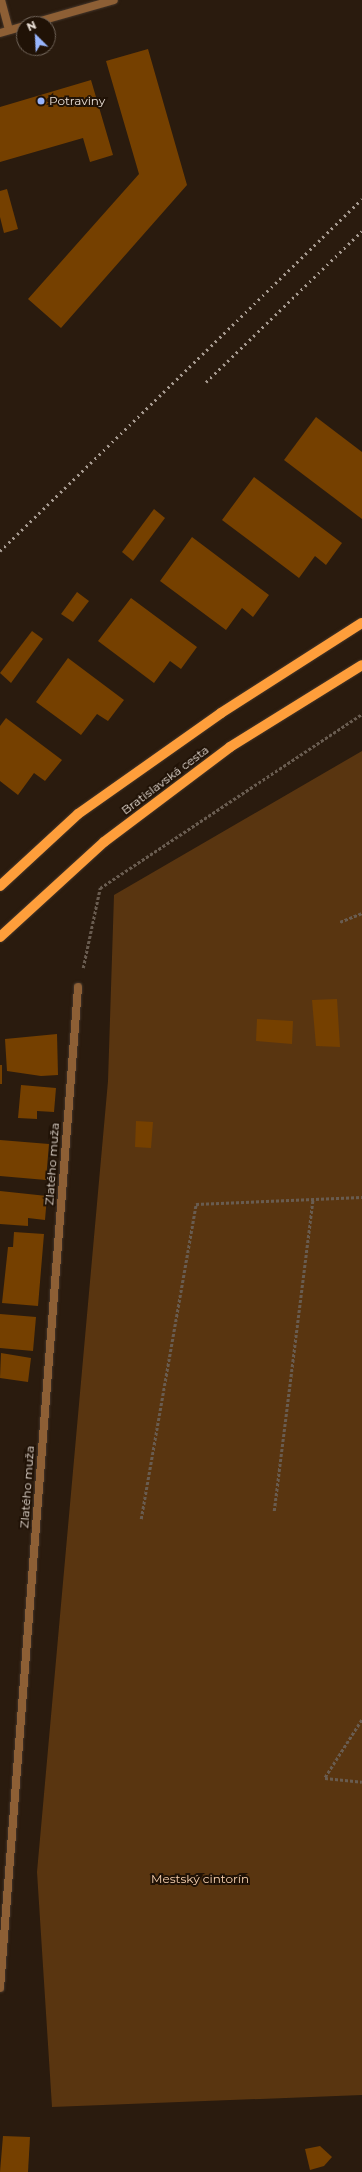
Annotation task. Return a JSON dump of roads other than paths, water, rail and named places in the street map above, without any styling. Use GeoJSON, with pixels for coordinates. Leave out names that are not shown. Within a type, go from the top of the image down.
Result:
{"type":"FeatureCollection","features":[{"type":"Feature","properties":{"kind":"main road","name":"Bratislavská cesta"},"geometry":{"type":"LineString","coordinates":[[0,886],[78,814],[221,713],[362,623]]}},
{"type":"Feature","properties":{"kind":"main road","name":"Bratislavská cesta"},"geometry":{"type":"LineString","coordinates":[[0,937],[104,842],[230,747],[362,664]]}},
{"type":"Feature","properties":{"kind":"street"},"geometry":{"type":"LineString","coordinates":[[1,0],[9,30]]}},
{"type":"Feature","properties":{"kind":"street"},"geometry":{"type":"LineString","coordinates":[[56,17],[114,0]]}},
{"type":"Feature","properties":{"kind":"street"},"geometry":{"type":"LineString","coordinates":[[0,32],[16,28]]}},
{"type":"Feature","properties":{"kind":"street","name":"Zlatého muža"},"geometry":{"type":"LineString","coordinates":[[0,1988],[78,987]]}},
{"type":"Feature","properties":{"kind":"railway"},"geometry":{"type":"LineString","coordinates":[[0,551],[362,199]]}},
{"type":"Feature","properties":{"kind":"railway"},"geometry":{"type":"LineString","coordinates":[[206,382],[362,231]]}},
{"type":"Feature","properties":{"kind":"place","name":"Potraviny"},"geometry":{"type":"Point","coordinates":[41,101]}},
{"type":"Feature","properties":{"kind":"park label","name":"Mestský cintorín"},"geometry":{"type":"Point","coordinates":[200,1879]}}]}
